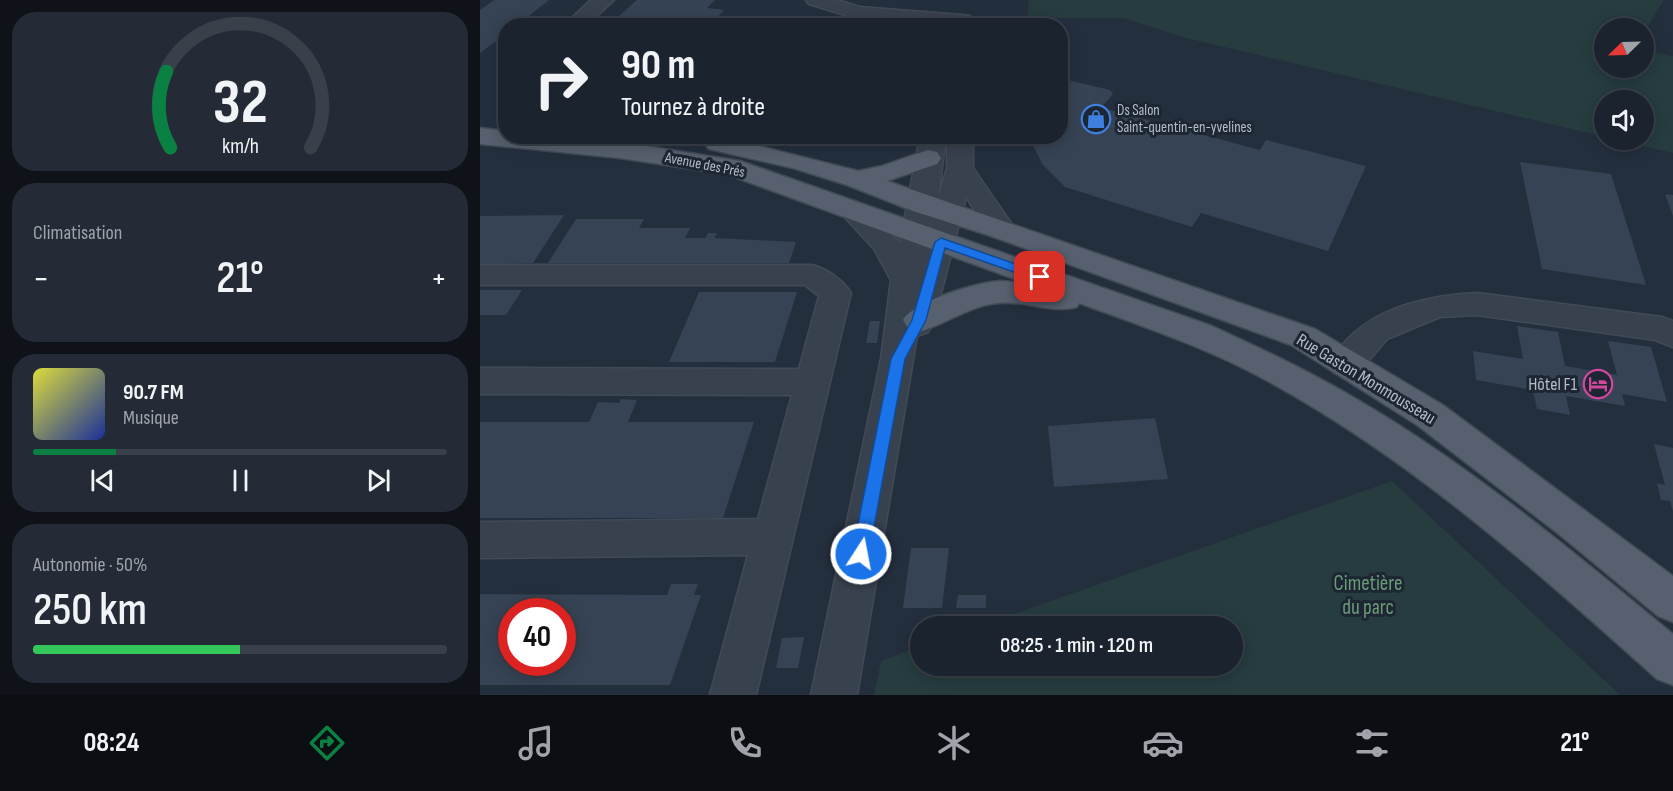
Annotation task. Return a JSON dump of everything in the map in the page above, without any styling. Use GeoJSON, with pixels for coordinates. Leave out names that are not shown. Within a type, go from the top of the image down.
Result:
{"type":"FeatureCollection","features":[{"type":"Feature","properties":{"kind":"main road"},"geometry":{"type":"LineString","coordinates":[[480,114],[498,116]]}},
{"type":"Feature","properties":{"kind":"main road","name":"Avenue des Prés"},"geometry":{"type":"LineString","coordinates":[[480,136],[498,137]]}},
{"type":"Feature","properties":{"kind":"main road","name":"Avenue des Prés"},"geometry":{"type":"LineString","coordinates":[[574,144],[731,167],[852,211],[932,223]]}},
{"type":"Feature","properties":{"kind":"main road","name":"Avenue des Prés"},"geometry":{"type":"LineString","coordinates":[[714,144],[799,162],[857,179],[932,223]]}},
{"type":"Feature","properties":{"kind":"main road"},"geometry":{"type":"LineString","coordinates":[[857,179],[888,173],[930,147]]}},
{"type":"Feature","properties":{"kind":"main road"},"geometry":{"type":"LineString","coordinates":[[731,167],[744,163],[805,178],[1133,293]]}},
{"type":"Feature","properties":{"kind":"main road","name":"Rue Gaston Monmousseau"},"geometry":{"type":"LineString","coordinates":[[932,223],[1001,229],[1133,293],[1180,324],[1266,363],[1380,429],[1540,549],[1673,663]]}},
{"type":"Feature","properties":{"kind":"main road"},"geometry":{"type":"LineString","coordinates":[[919,320],[951,304],[999,292],[1133,293]]}},
{"type":"Feature","properties":{"kind":"main road","name":"Rue Gaston Monmousseau"},"geometry":{"type":"LineString","coordinates":[[1133,293],[1303,338],[1430,415],[1574,523],[1673,602]]}},
{"type":"Feature","properties":{"kind":"street"},"geometry":{"type":"LineString","coordinates":[[583,18],[604,0]]}},
{"type":"Feature","properties":{"kind":"street"},"geometry":{"type":"LineString","coordinates":[[816,0],[851,18]]}},
{"type":"Feature","properties":{"kind":"street"},"geometry":{"type":"LineString","coordinates":[[963,18],[966,0]]}},
{"type":"Feature","properties":{"kind":"street"},"geometry":{"type":"LineString","coordinates":[[834,695],[898,359],[906,280],[960,168],[960,144]]}},
{"type":"Feature","properties":{"kind":"street"},"geometry":{"type":"LineString","coordinates":[[898,359],[919,320],[932,223],[930,147]]}},
{"type":"Feature","properties":{"kind":"street"},"geometry":{"type":"LineString","coordinates":[[960,168],[1001,229]]}},
{"type":"Feature","properties":{"kind":"street"},"geometry":{"type":"LineString","coordinates":[[852,211],[886,244],[906,280]]}},
{"type":"Feature","properties":{"kind":"street"},"geometry":{"type":"LineString","coordinates":[[480,275],[812,275],[835,293],[733,695]]}},
{"type":"Feature","properties":{"kind":"street"},"geometry":{"type":"LineString","coordinates":[[1346,364],[1376,331],[1407,316],[1439,306],[1477,304],[1662,329],[1673,335]]}},
{"type":"Feature","properties":{"kind":"street"},"geometry":{"type":"LineString","coordinates":[[480,381],[812,382]]}},
{"type":"Feature","properties":{"kind":"street"},"geometry":{"type":"LineString","coordinates":[[480,540],[773,537]]}},
{"type":"Feature","properties":{"kind":"green space"},"geometry":{"type":"Polygon","coordinates":[[[1029,0],[1664,0],[1653,18],[1594,18],[1594,78],[1654,78],[1654,52],[1673,56],[1673,153],[1654,149],[1654,90],[1594,90],[1594,134],[1186,38],[1123,18],[1027,18],[1029,0]]]}},
{"type":"Feature","properties":{"kind":"green space","name":"Cimetière du parc"},"geometry":{"type":"Polygon","coordinates":[[[1392,481],[1620,695],[874,695],[881,661],[910,650],[910,676],[1243,676],[1243,616],[1008,616],[1392,481]]]}},
{"type":"Feature","properties":{"kind":"building"},"geometry":{"type":"Polygon","coordinates":[[[494,0],[549,0],[526,18],[498,18],[498,40],[480,53],[480,10],[494,0]]]}},
{"type":"Feature","properties":{"kind":"building"},"geometry":{"type":"Polygon","coordinates":[[[637,0],[715,0],[707,8],[724,10],[716,18],[617,18],[637,0]]]}},
{"type":"Feature","properties":{"kind":"building"},"geometry":{"type":"Polygon","coordinates":[[[1068,80],[1110,90],[1113,94],[1101,108],[1260,150],[1266,140],[1366,166],[1328,251],[1201,213],[1192,227],[1065,187],[1043,165],[1032,144],[1068,144],[1068,80]]]}},
{"type":"Feature","properties":{"kind":"building"},"geometry":{"type":"Polygon","coordinates":[[[1520,162],[1611,174],[1646,285],[1542,269],[1520,162]]]}},
{"type":"Feature","properties":{"kind":"building"},"geometry":{"type":"Polygon","coordinates":[[[1665,194],[1673,195],[1673,216],[1665,194]]]}},
{"type":"Feature","properties":{"kind":"building"},"geometry":{"type":"Polygon","coordinates":[[[564,215],[533,263],[480,264],[480,216],[564,215]]]}},
{"type":"Feature","properties":{"kind":"building"},"geometry":{"type":"Polygon","coordinates":[[[576,219],[644,219],[639,228],[690,228],[685,238],[705,238],[708,233],[717,233],[714,238],[796,242],[789,263],[548,263],[576,219]]]}},
{"type":"Feature","properties":{"kind":"building"},"geometry":{"type":"Polygon","coordinates":[[[480,290],[522,290],[506,315],[480,315],[480,290]]]}},
{"type":"Feature","properties":{"kind":"building"},"geometry":{"type":"Polygon","coordinates":[[[699,292],[797,292],[775,362],[669,362],[699,292]]]}},
{"type":"Feature","properties":{"kind":"building"},"geometry":{"type":"Polygon","coordinates":[[[870,321],[880,321],[877,343],[866,343],[870,321]]]}},
{"type":"Feature","properties":{"kind":"building"},"geometry":{"type":"Polygon","coordinates":[[[1517,326],[1558,332],[1565,366],[1617,375],[1608,341],[1651,347],[1667,402],[1622,394],[1625,406],[1566,396],[1570,415],[1537,409],[1533,390],[1476,380],[1473,351],[1523,359],[1517,326]]]}},
{"type":"Feature","properties":{"kind":"building"},"geometry":{"type":"Polygon","coordinates":[[[621,399],[637,400],[628,422],[754,422],[723,518],[480,518],[480,422],[589,422],[598,402],[619,403],[621,399]]]}},
{"type":"Feature","properties":{"kind":"building"},"geometry":{"type":"Polygon","coordinates":[[[1155,418],[1168,479],[1054,487],[1048,426],[1155,418]]]}},
{"type":"Feature","properties":{"kind":"building"},"geometry":{"type":"Polygon","coordinates":[[[1654,444],[1673,448],[1673,511],[1670,501],[1661,500],[1657,483],[1665,485],[1654,444]]]}},
{"type":"Feature","properties":{"kind":"building"},"geometry":{"type":"Polygon","coordinates":[[[911,548],[949,548],[942,608],[903,608],[911,548]]]}},
{"type":"Feature","properties":{"kind":"building"},"geometry":{"type":"Polygon","coordinates":[[[671,584],[698,584],[694,595],[701,595],[670,685],[480,685],[480,594],[667,595],[671,584]]]}},
{"type":"Feature","properties":{"kind":"building"},"geometry":{"type":"Polygon","coordinates":[[[958,595],[986,595],[986,608],[956,608],[958,595]]]}},
{"type":"Feature","properties":{"kind":"building"},"geometry":{"type":"Polygon","coordinates":[[[804,637],[798,668],[776,668],[782,638],[804,637]]]}},
{"type":"Feature","properties":{"kind":"place","name":"Ds Salon Saint-quentin-en-yvelines"},"geometry":{"type":"Point","coordinates":[1096,119]}},
{"type":"Feature","properties":{"kind":"place","name":"Hôtel F1"},"geometry":{"type":"Point","coordinates":[1598,384]}},
{"type":"Feature","properties":{"kind":"route"},"geometry":{"type":"LineString","coordinates":[[861,554],[898,359],[919,320],[941,242],[1040,277]]}}]}
